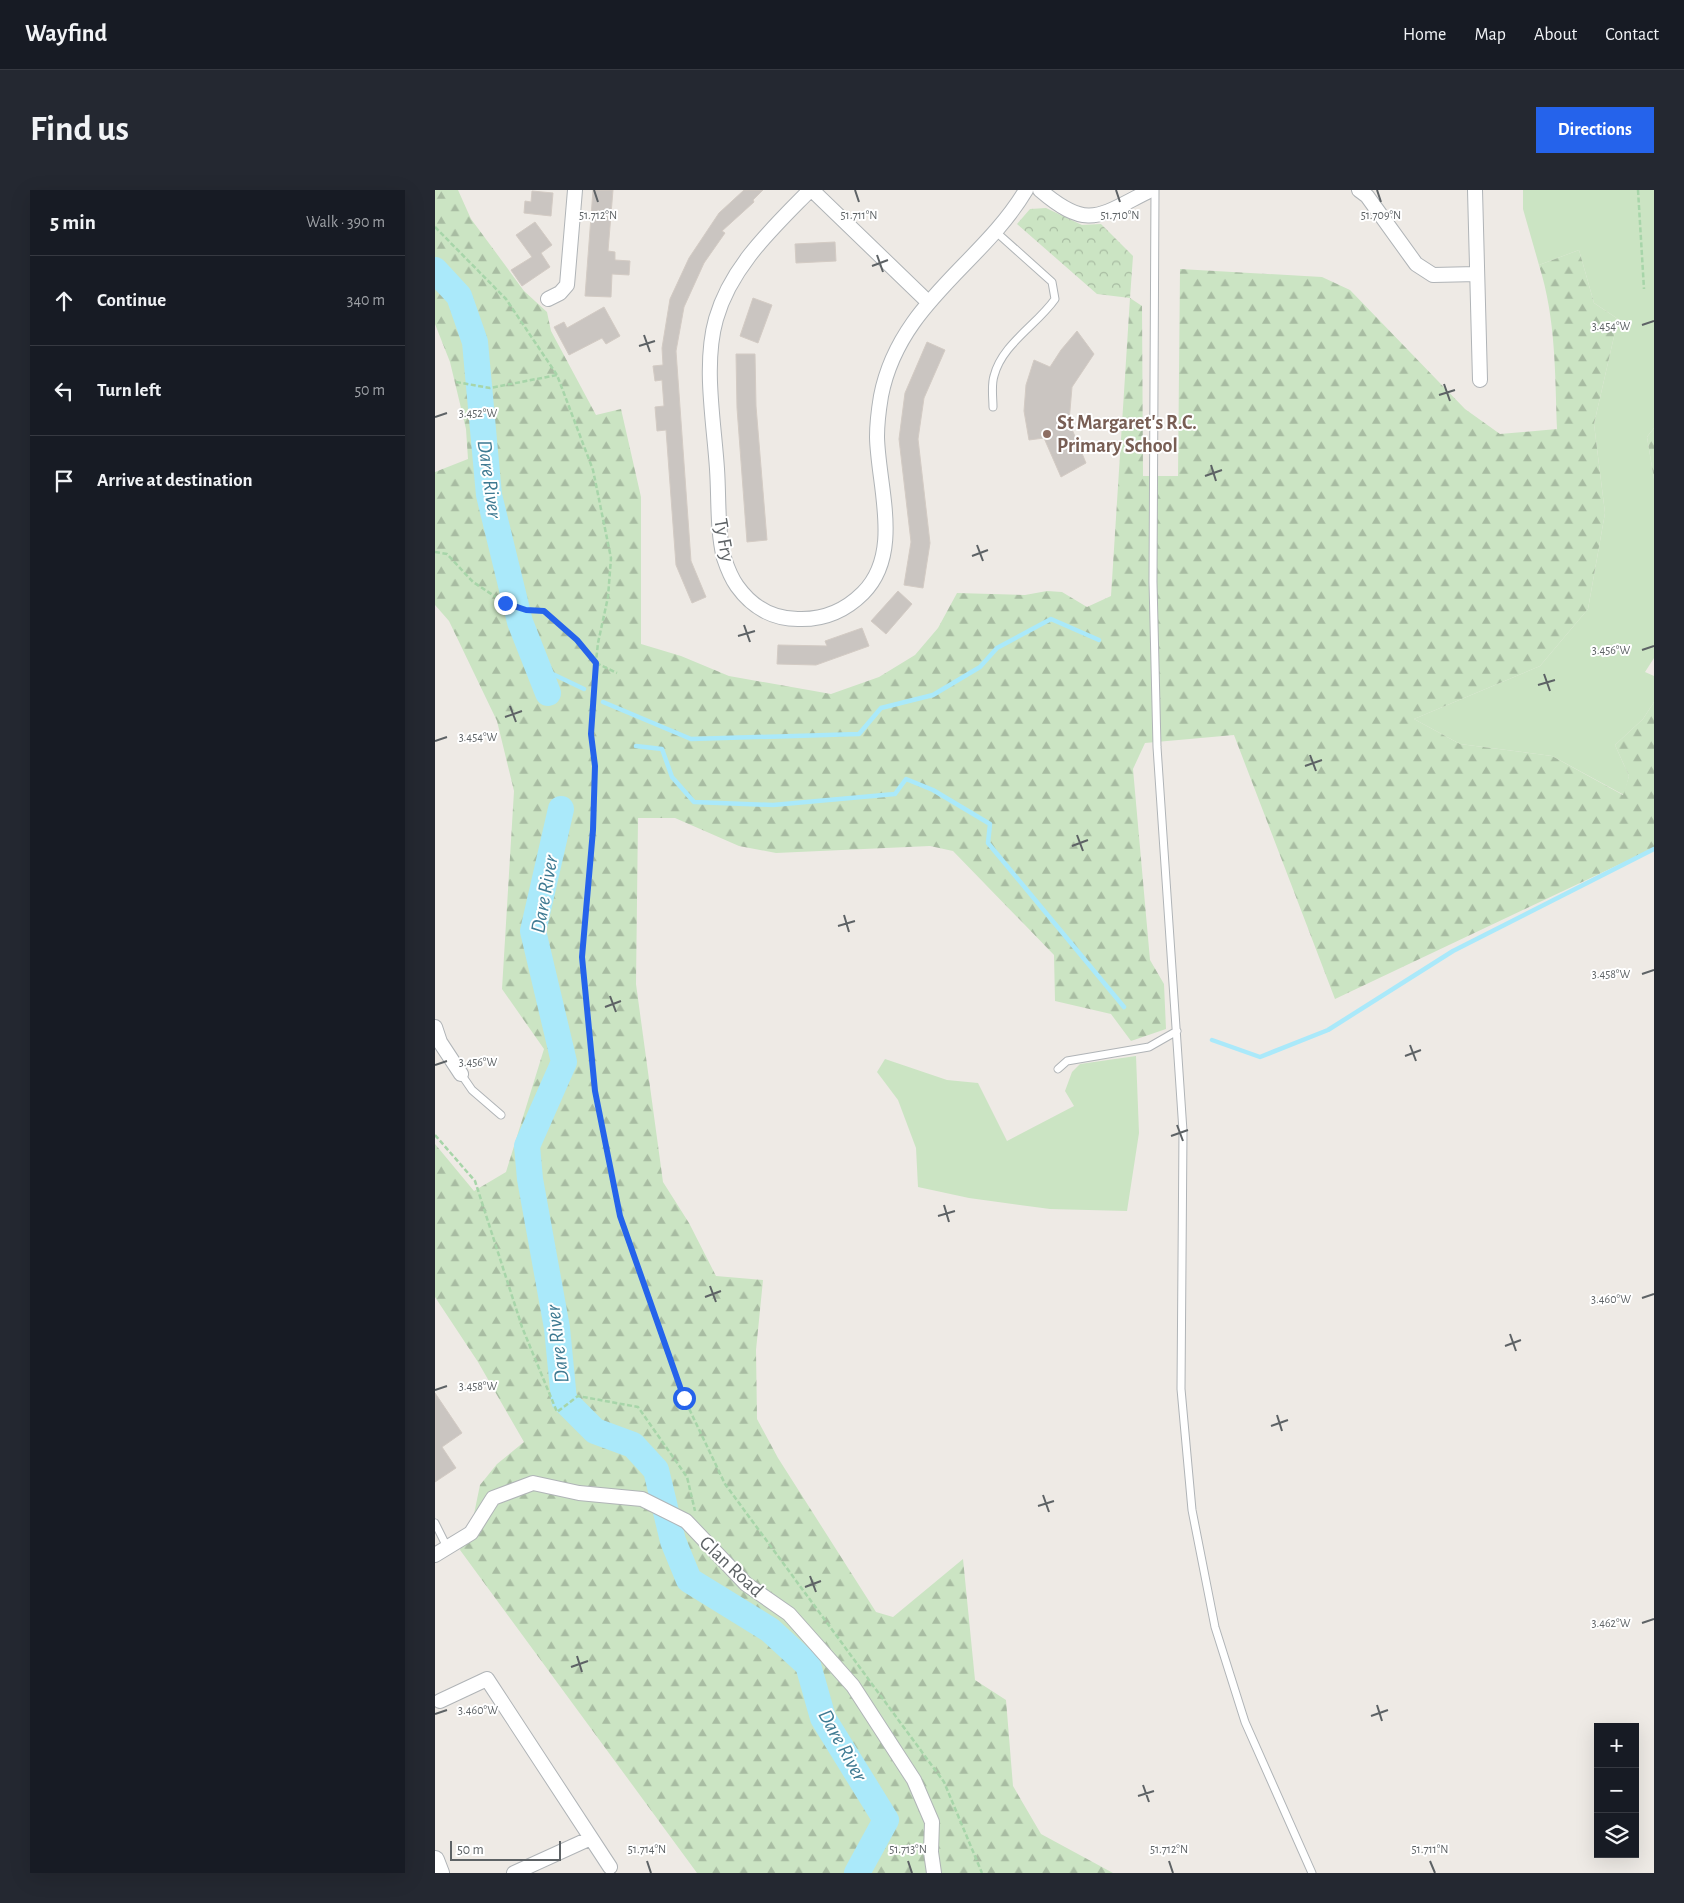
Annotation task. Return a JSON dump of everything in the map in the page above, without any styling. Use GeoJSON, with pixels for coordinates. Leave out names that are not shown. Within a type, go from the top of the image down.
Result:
{"type":"FeatureCollection","features":[{"type":"Feature","properties":{"kind":"street"},"geometry":{"type":"LineString","coordinates":[[548,300],[567,285],[575,190]]}},
{"type":"Feature","properties":{"kind":"street"},"geometry":{"type":"LineString","coordinates":[[811,190],[927,301]]}},
{"type":"Feature","properties":{"kind":"street","name":"Ty Fry"},"geometry":{"type":"LineString","coordinates":[[811,190],[750,254],[732,280],[716,317],[710,351],[720,522],[725,558],[736,585],[753,605],[781,619],[813,620],[841,611],[865,591],[880,566],[887,538],[877,436],[881,394],[898,345],[927,301],[1014,211],[1027,190]]}},
{"type":"Feature","properties":{"kind":"street"},"geometry":{"type":"LineString","coordinates":[[1040,190],[1060,208],[1083,216],[1098,216],[1153,190]]}},
{"type":"Feature","properties":{"kind":"street"},"geometry":{"type":"LineString","coordinates":[[1359,190],[1367,196],[1416,264],[1433,275],[1477,274]]}},
{"type":"Feature","properties":{"kind":"street"},"geometry":{"type":"LineString","coordinates":[[1475,190],[1480,380]]}},
{"type":"Feature","properties":{"kind":"street"},"geometry":{"type":"LineString","coordinates":[[435,1027],[440,1042],[461,1074]]}},
{"type":"Feature","properties":{"kind":"street","name":"Glan Road"},"geometry":{"type":"LineString","coordinates":[[441,1551],[471,1533],[493,1498],[533,1483],[579,1493],[642,1499],[690,1516],[746,1584],[789,1614],[853,1686],[914,1780],[932,1822],[931,1852],[934,1873]]}},
{"type":"Feature","properties":{"kind":"street"},"geometry":{"type":"LineString","coordinates":[[440,1701],[487,1679],[609,1867]]}},
{"type":"Feature","properties":{"kind":"street"},"geometry":{"type":"LineString","coordinates":[[514,1873],[591,1838]]}},
{"type":"Feature","properties":{"kind":"street"},"geometry":{"type":"LineString","coordinates":[[435,1860],[440,1873]]}},
{"type":"Feature","properties":{"kind":"lane"},"geometry":{"type":"LineString","coordinates":[[1153,190],[1153,582],[1155,698],[1168,931],[1183,1131],[1181,1389],[1192,1510],[1215,1627],[1242,1712],[1312,1873]]}},
{"type":"Feature","properties":{"kind":"lane"},"geometry":{"type":"LineString","coordinates":[[993,408],[994,376],[1003,356],[1045,313],[1055,299],[1052,282],[995,231]]}},
{"type":"Feature","properties":{"kind":"lane"},"geometry":{"type":"LineString","coordinates":[[1058,1069],[1067,1061],[1149,1047],[1177,1032]]}},
{"type":"Feature","properties":{"kind":"lane"},"geometry":{"type":"LineString","coordinates":[[461,1074],[472,1090],[501,1115]]}},
{"type":"Feature","properties":{"kind":"lane"},"geometry":{"type":"LineString","coordinates":[[435,1523],[441,1551]]}},
{"type":"Feature","properties":{"kind":"path"},"geometry":{"type":"LineString","coordinates":[[1638,190],[1644,289]]}},
{"type":"Feature","properties":{"kind":"path"},"geometry":{"type":"LineString","coordinates":[[435,227],[506,299],[557,376],[593,470],[611,558],[608,597],[596,663],[591,734],[595,766],[593,830],[582,957],[595,1091],[620,1216],[684,1398],[725,1484],[944,1782],[982,1873]]}},
{"type":"Feature","properties":{"kind":"path"},"geometry":{"type":"LineString","coordinates":[[456,382],[468,386],[490,388],[557,376]]}},
{"type":"Feature","properties":{"kind":"path"},"geometry":{"type":"LineString","coordinates":[[435,552],[447,554],[473,582],[505,603],[526,610],[544,611],[577,640],[596,663],[617,673]]}},
{"type":"Feature","properties":{"kind":"path"},"geometry":{"type":"LineString","coordinates":[[435,1135],[475,1181],[522,1327],[557,1412],[578,1396],[638,1407],[687,1477],[690,1516]]}},
{"type":"Feature","properties":{"kind":"green space"},"geometry":{"type":"Polygon","coordinates":[[[435,190],[458,190],[471,219],[524,291],[547,312],[551,331],[596,415],[621,409],[641,497],[641,644],[681,656],[729,676],[831,694],[879,677],[915,655],[938,628],[957,593],[1025,595],[1047,591],[1062,592],[1087,607],[1111,596],[1130,298],[1142,306],[1143,476],[1178,476],[1180,269],[1322,277],[1350,290],[1465,409],[1500,434],[1557,429],[1552,326],[1545,285],[1539,265],[1579,250],[1594,303],[1618,319],[1594,424],[1605,513],[1588,609],[1540,666],[1414,719],[1460,744],[1552,756],[1623,795],[1629,776],[1615,745],[1643,719],[1654,702],[1654,848],[1335,999],[1234,735],[1145,743],[1133,769],[1150,960],[1164,984],[1166,1029],[1131,1041],[1111,1014],[1055,1001],[1054,955],[953,851],[930,846],[776,853],[739,846],[675,818],[638,818],[636,984],[663,1182],[689,1223],[716,1276],[763,1280],[756,1350],[757,1419],[778,1458],[876,1612],[893,1617],[963,1559],[975,1680],[1006,1700],[1013,1786],[1041,1834],[1113,1873],[697,1873],[460,1550],[474,1514],[480,1485],[497,1464],[524,1442],[478,1362],[435,1297],[435,1144],[474,1191],[506,1172],[544,1049],[502,989],[514,791],[497,721],[449,621],[435,605],[435,472],[468,459],[466,429],[450,362],[435,324],[435,190]]]}},
{"type":"Feature","properties":{"kind":"green space"},"geometry":{"type":"Polygon","coordinates":[[[1523,190],[1654,190],[1654,428],[1647,437],[1654,479],[1654,658],[1645,672],[1654,676],[1654,702],[1643,719],[1615,745],[1629,776],[1624,795],[1552,756],[1460,744],[1414,719],[1540,666],[1588,609],[1605,513],[1594,424],[1618,319],[1594,303],[1579,250],[1539,265],[1523,209],[1523,190]]]}},
{"type":"Feature","properties":{"kind":"green space"},"geometry":{"type":"Polygon","coordinates":[[[1046,208],[1082,225],[1101,224],[1133,256],[1130,298],[1097,294],[1017,224],[1030,209],[1046,208]]]}},
{"type":"Feature","properties":{"kind":"green space"},"geometry":{"type":"Polygon","coordinates":[[[1654,428],[1654,479],[1647,437],[1654,428]]]}},
{"type":"Feature","properties":{"kind":"green space"},"geometry":{"type":"Polygon","coordinates":[[[1136,1056],[1139,1133],[1127,1211],[1050,1209],[969,1198],[918,1187],[916,1148],[898,1100],[877,1072],[885,1059],[947,1080],[978,1083],[1007,1141],[1074,1106],[1065,1091],[1072,1072],[1080,1064],[1136,1056]]]}},
{"type":"Feature","properties":{"kind":"building"},"geometry":{"type":"Polygon","coordinates":[[[593,190],[613,190],[608,251],[615,252],[615,260],[630,261],[629,275],[612,274],[611,297],[585,296],[593,190]]]}},
{"type":"Feature","properties":{"kind":"building"},"geometry":{"type":"Polygon","coordinates":[[[744,190],[763,190],[753,200],[754,202],[722,231],[725,233],[704,263],[684,307],[676,351],[691,561],[706,597],[692,603],[676,565],[666,430],[657,431],[655,407],[664,406],[662,380],[655,381],[653,366],[663,365],[662,348],[670,299],[689,258],[719,213],[744,190]]]}},
{"type":"Feature","properties":{"kind":"building"},"geometry":{"type":"Polygon","coordinates":[[[532,191],[553,193],[551,216],[524,213],[525,201],[531,202],[532,191]]]}},
{"type":"Feature","properties":{"kind":"building"},"geometry":{"type":"Polygon","coordinates":[[[535,222],[552,245],[541,253],[550,267],[522,286],[511,270],[532,257],[516,235],[535,222]]]}},
{"type":"Feature","properties":{"kind":"building"},"geometry":{"type":"Polygon","coordinates":[[[835,242],[836,261],[796,263],[795,244],[835,242]]]}},
{"type":"Feature","properties":{"kind":"building"},"geometry":{"type":"Polygon","coordinates":[[[753,298],[772,305],[758,343],[740,336],[753,298]]]}},
{"type":"Feature","properties":{"kind":"building"},"geometry":{"type":"Polygon","coordinates":[[[604,307],[620,336],[606,344],[602,338],[569,355],[554,327],[564,322],[567,328],[604,307]]]}},
{"type":"Feature","properties":{"kind":"building"},"geometry":{"type":"Polygon","coordinates":[[[1077,331],[1094,354],[1072,387],[1069,422],[1086,463],[1061,477],[1044,438],[1029,440],[1024,411],[1026,385],[1034,360],[1050,367],[1077,331]]]}},
{"type":"Feature","properties":{"kind":"building"},"geometry":{"type":"Polygon","coordinates":[[[927,342],[945,350],[924,398],[918,439],[930,543],[923,588],[904,585],[911,542],[899,439],[905,393],[927,342]]]}},
{"type":"Feature","properties":{"kind":"building"},"geometry":{"type":"Polygon","coordinates":[[[736,354],[755,354],[756,406],[767,540],[747,542],[737,408],[736,354]]]}},
{"type":"Feature","properties":{"kind":"building"},"geometry":{"type":"Polygon","coordinates":[[[898,591],[912,604],[886,634],[871,621],[898,591]]]}},
{"type":"Feature","properties":{"kind":"building"},"geometry":{"type":"Polygon","coordinates":[[[862,628],[869,646],[816,665],[777,664],[778,645],[827,646],[825,641],[862,628]]]}},
{"type":"Feature","properties":{"kind":"building"},"geometry":{"type":"Polygon","coordinates":[[[435,1393],[462,1433],[442,1447],[456,1468],[435,1482],[435,1393]]]}},
{"type":"Feature","properties":{"kind":"waterway","name":"Dare River"},"geometry":{"type":"LineString","coordinates":[[435,270],[459,296],[475,342],[489,495],[520,622],[548,693]]}},
{"type":"Feature","properties":{"kind":"waterway"},"geometry":{"type":"LineString","coordinates":[[603,702],[691,739],[859,734],[881,708],[933,695],[980,667],[997,648],[1051,619],[1099,640]]}},
{"type":"Feature","properties":{"kind":"waterway"},"geometry":{"type":"LineString","coordinates":[[538,667],[584,689]]}},
{"type":"Feature","properties":{"kind":"waterway"},"geometry":{"type":"LineString","coordinates":[[636,746],[662,749],[672,777],[694,802],[773,805],[895,794],[906,779],[933,790],[990,824],[988,843],[1124,1007]]}},
{"type":"Feature","properties":{"kind":"waterway","name":"Dare River"},"geometry":{"type":"LineString","coordinates":[[561,809],[533,931],[564,1062],[527,1146],[530,1179],[557,1328],[564,1400],[595,1431],[633,1445],[656,1470],[673,1541],[689,1580],[770,1630],[808,1665],[823,1718],[886,1820],[857,1873]]}},
{"type":"Feature","properties":{"kind":"waterway"},"geometry":{"type":"LineString","coordinates":[[1212,1040],[1260,1057],[1328,1030],[1453,951],[1654,849]]}},
{"type":"Feature","properties":{"kind":"place","name":"St Margaret's R.C. Primary School"},"geometry":{"type":"Point","coordinates":[1047,434]}},
{"type":"Feature","properties":{"kind":"route"},"geometry":{"type":"LineString","coordinates":[[505,603],[526,610],[544,611],[577,640],[596,663],[591,708],[591,734],[595,766],[593,830],[582,957],[595,1091],[620,1216],[684,1398]]}}]}
